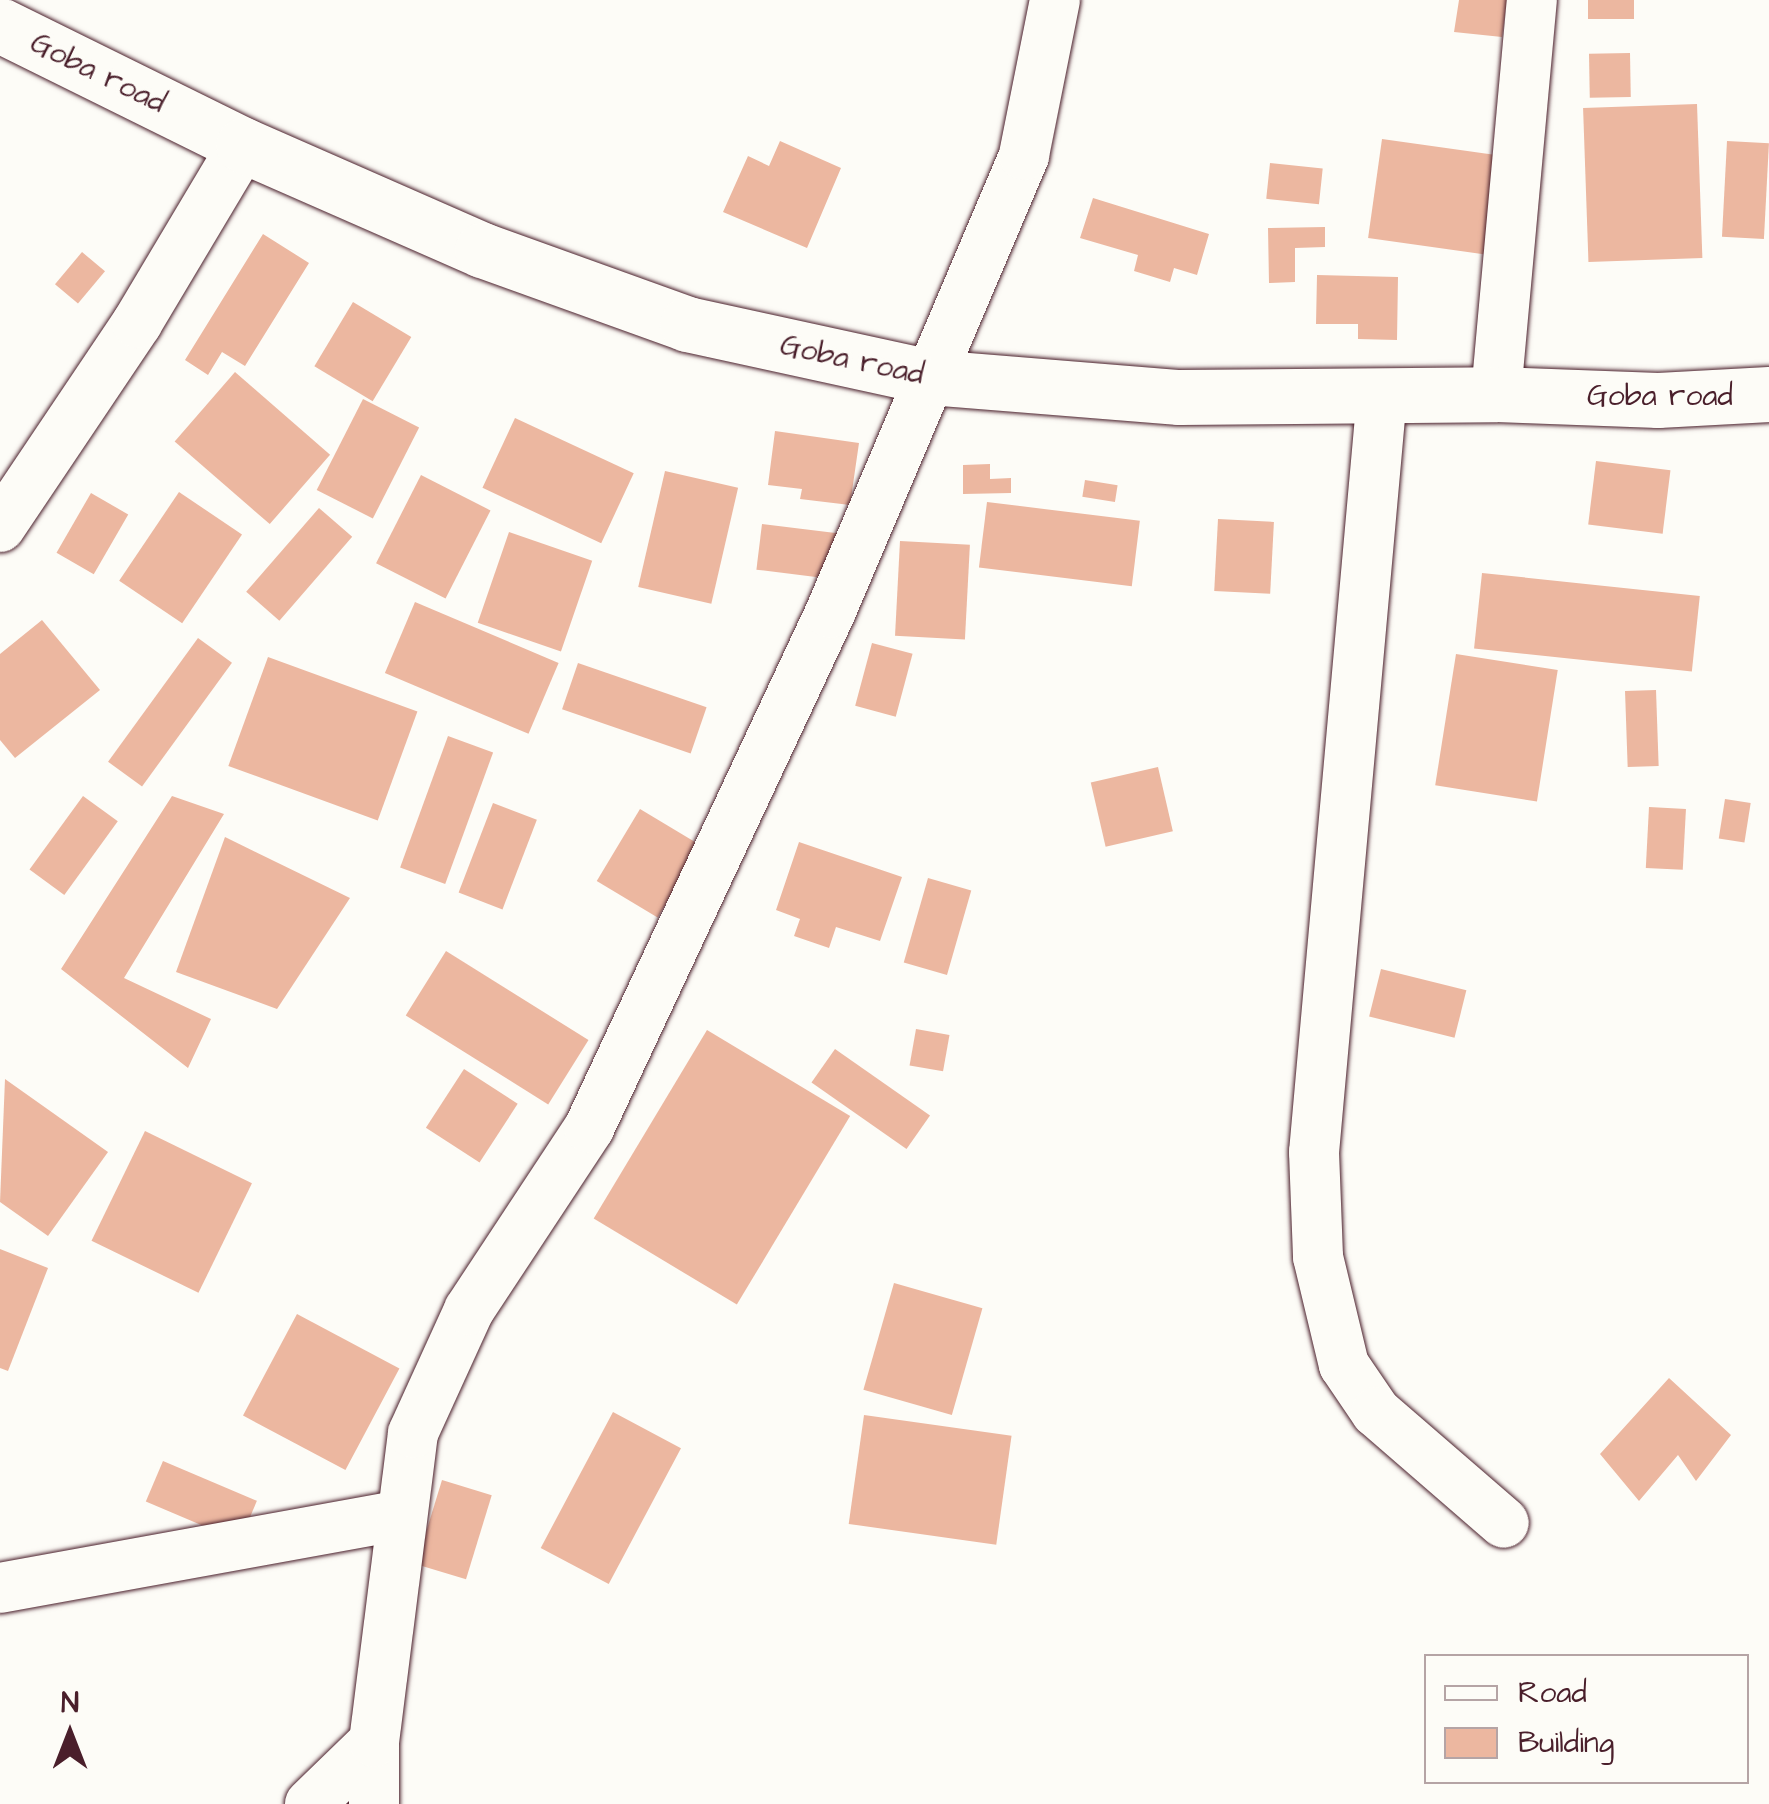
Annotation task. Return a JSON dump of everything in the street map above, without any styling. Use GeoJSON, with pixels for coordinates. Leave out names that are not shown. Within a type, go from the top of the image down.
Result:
{"type":"FeatureCollection","features":[{"type":"Feature","properties":{"kind":"street"},"geometry":{"type":"LineString","coordinates":[[374,1804],[374,1742],[413,1434],[469,1310],[589,1128],[830,613],[1024,155],[1055,0]]}},
{"type":"Feature","properties":{"kind":"street"},"geometry":{"type":"LineString","coordinates":[[1496,394],[1532,0]]}},
{"type":"Feature","properties":{"kind":"street","name":"Goba road"},"geometry":{"type":"LineString","coordinates":[[0,25],[243,145],[482,250],[686,324],[930,377],[1179,397],[1496,394],[1658,400],[1769,394]]}},
{"type":"Feature","properties":{"kind":"street"},"geometry":{"type":"LineString","coordinates":[[0,527],[137,323],[243,145]]}},
{"type":"Feature","properties":{"kind":"street"},"geometry":{"type":"LineString","coordinates":[[1382,395],[1314,1152],[1318,1257],[1344,1365],[1376,1412],[1504,1523]]}},
{"type":"Feature","properties":{"kind":"street"},"geometry":{"type":"LineString","coordinates":[[0,1588],[402,1514]]}},
{"type":"Feature","properties":{"kind":"street"},"geometry":{"type":"LineString","coordinates":[[310,1804],[374,1742]]}},
{"type":"Feature","properties":{"kind":"building"},"geometry":{"type":"Polygon","coordinates":[[[1459,0],[1507,0],[1502,37],[1454,32],[1459,0]]]}},
{"type":"Feature","properties":{"kind":"building"},"geometry":{"type":"Polygon","coordinates":[[[1588,0],[1634,0],[1634,19],[1588,19],[1588,0]]]}},
{"type":"Feature","properties":{"kind":"building"},"geometry":{"type":"Polygon","coordinates":[[[1630,53],[1631,97],[1590,98],[1589,54],[1630,53]]]}},
{"type":"Feature","properties":{"kind":"building"},"geometry":{"type":"Polygon","coordinates":[[[1697,104],[1702,258],[1588,262],[1583,108],[1697,104]]]}},
{"type":"Feature","properties":{"kind":"building"},"geometry":{"type":"Polygon","coordinates":[[[1382,139],[1512,157],[1498,256],[1368,238],[1382,139]]]}},
{"type":"Feature","properties":{"kind":"building"},"geometry":{"type":"Polygon","coordinates":[[[780,141],[841,168],[807,248],[723,212],[748,156],[769,166],[780,141]]]}},
{"type":"Feature","properties":{"kind":"building"},"geometry":{"type":"Polygon","coordinates":[[[1727,141],[1769,143],[1764,239],[1722,237],[1727,141]]]}},
{"type":"Feature","properties":{"kind":"building"},"geometry":{"type":"Polygon","coordinates":[[[1270,163],[1323,169],[1319,204],[1266,199],[1270,163]]]}},
{"type":"Feature","properties":{"kind":"building"},"geometry":{"type":"Polygon","coordinates":[[[1093,198],[1209,234],[1197,275],[1174,268],[1170,282],[1134,271],[1138,255],[1080,238],[1093,198]]]}},
{"type":"Feature","properties":{"kind":"building"},"geometry":{"type":"Polygon","coordinates":[[[1325,227],[1325,247],[1295,248],[1295,282],[1269,283],[1268,228],[1325,227]]]}},
{"type":"Feature","properties":{"kind":"building"},"geometry":{"type":"Polygon","coordinates":[[[263,234],[309,263],[245,366],[222,352],[208,375],[185,360],[263,234]]]}},
{"type":"Feature","properties":{"kind":"building"},"geometry":{"type":"Polygon","coordinates":[[[82,252],[105,271],[78,303],[55,284],[82,252]]]}},
{"type":"Feature","properties":{"kind":"building"},"geometry":{"type":"Polygon","coordinates":[[[1317,275],[1398,277],[1397,340],[1358,339],[1358,324],[1316,324],[1317,275]]]}},
{"type":"Feature","properties":{"kind":"building"},"geometry":{"type":"Polygon","coordinates":[[[353,302],[411,337],[373,401],[314,366],[353,302]]]}},
{"type":"Feature","properties":{"kind":"building"},"geometry":{"type":"Polygon","coordinates":[[[235,372],[330,455],[270,524],[175,441],[235,372]]]}},
{"type":"Feature","properties":{"kind":"building"},"geometry":{"type":"Polygon","coordinates":[[[363,399],[419,428],[373,518],[317,490],[363,399]]]}},
{"type":"Feature","properties":{"kind":"building"},"geometry":{"type":"Polygon","coordinates":[[[515,418],[634,473],[601,543],[482,488],[515,418]]]}},
{"type":"Feature","properties":{"kind":"building"},"geometry":{"type":"Polygon","coordinates":[[[775,431],[859,443],[850,505],[800,499],[802,489],[768,485],[775,431]]]}},
{"type":"Feature","properties":{"kind":"building"},"geometry":{"type":"Polygon","coordinates":[[[1596,461],[1670,470],[1663,534],[1588,525],[1596,461]]]}},
{"type":"Feature","properties":{"kind":"building"},"geometry":{"type":"Polygon","coordinates":[[[990,464],[990,479],[1011,478],[1011,493],[963,494],[963,465],[990,464]]]}},
{"type":"Feature","properties":{"kind":"building"},"geometry":{"type":"Polygon","coordinates":[[[665,471],[738,488],[711,604],[638,587],[665,471]]]}},
{"type":"Feature","properties":{"kind":"building"},"geometry":{"type":"Polygon","coordinates":[[[421,475],[490,510],[446,599],[376,563],[421,475]]]}},
{"type":"Feature","properties":{"kind":"building"},"geometry":{"type":"Polygon","coordinates":[[[1085,480],[1118,485],[1115,502],[1082,497],[1085,480]]]}},
{"type":"Feature","properties":{"kind":"building"},"geometry":{"type":"Polygon","coordinates":[[[179,492],[242,534],[182,623],[119,581],[179,492]]]}},
{"type":"Feature","properties":{"kind":"building"},"geometry":{"type":"Polygon","coordinates":[[[91,493],[128,514],[94,574],[57,553],[91,493]]]}},
{"type":"Feature","properties":{"kind":"building"},"geometry":{"type":"Polygon","coordinates":[[[987,502],[1140,521],[1132,586],[979,568],[987,502]]]}},
{"type":"Feature","properties":{"kind":"building"},"geometry":{"type":"Polygon","coordinates":[[[319,508],[352,537],[279,621],[246,592],[319,508]]]}},
{"type":"Feature","properties":{"kind":"building"},"geometry":{"type":"Polygon","coordinates":[[[1218,519],[1274,522],[1270,594],[1214,591],[1218,519]]]}},
{"type":"Feature","properties":{"kind":"building"},"geometry":{"type":"Polygon","coordinates":[[[762,524],[839,534],[834,579],[756,570],[762,524]]]}},
{"type":"Feature","properties":{"kind":"building"},"geometry":{"type":"Polygon","coordinates":[[[509,532],[592,561],[561,651],[478,623],[509,532]]]}},
{"type":"Feature","properties":{"kind":"building"},"geometry":{"type":"Polygon","coordinates":[[[900,541],[970,545],[965,640],[895,636],[900,541]]]}},
{"type":"Feature","properties":{"kind":"building"},"geometry":{"type":"Polygon","coordinates":[[[1482,573],[1700,596],[1692,671],[1474,649],[1482,573]]]}},
{"type":"Feature","properties":{"kind":"building"},"geometry":{"type":"Polygon","coordinates":[[[415,602],[559,663],[529,734],[385,673],[415,602]]]}},
{"type":"Feature","properties":{"kind":"building"},"geometry":{"type":"Polygon","coordinates":[[[42,620],[100,690],[15,758],[0,740],[0,654],[42,620]]]}},
{"type":"Feature","properties":{"kind":"building"},"geometry":{"type":"Polygon","coordinates":[[[198,638],[232,663],[142,786],[108,762],[198,638]]]}},
{"type":"Feature","properties":{"kind":"building"},"geometry":{"type":"Polygon","coordinates":[[[872,643],[913,654],[896,717],[855,706],[872,643]]]}},
{"type":"Feature","properties":{"kind":"building"},"geometry":{"type":"Polygon","coordinates":[[[1456,654],[1558,670],[1537,801],[1435,785],[1456,654]]]}},
{"type":"Feature","properties":{"kind":"building"},"geometry":{"type":"Polygon","coordinates":[[[268,657],[417,711],[378,820],[228,766],[268,657]]]}},
{"type":"Feature","properties":{"kind":"building"},"geometry":{"type":"Polygon","coordinates":[[[578,663],[707,707],[691,754],[562,709],[578,663]]]}},
{"type":"Feature","properties":{"kind":"building"},"geometry":{"type":"Polygon","coordinates":[[[1656,690],[1659,766],[1628,767],[1625,691],[1656,690]]]}},
{"type":"Feature","properties":{"kind":"building"},"geometry":{"type":"Polygon","coordinates":[[[448,736],[493,752],[445,884],[400,868],[448,736]]]}},
{"type":"Feature","properties":{"kind":"building"},"geometry":{"type":"Polygon","coordinates":[[[1158,767],[1173,831],[1106,847],[1091,783],[1158,767]]]}},
{"type":"Feature","properties":{"kind":"building"},"geometry":{"type":"Polygon","coordinates":[[[83,796],[118,821],[64,895],[30,870],[83,796]]]}},
{"type":"Feature","properties":{"kind":"building"},"geometry":{"type":"Polygon","coordinates":[[[172,796],[224,814],[124,978],[211,1019],[188,1068],[61,969],[172,796]]]}},
{"type":"Feature","properties":{"kind":"building"},"geometry":{"type":"Polygon","coordinates":[[[1725,799],[1751,803],[1744,843],[1719,839],[1725,799]]]}},
{"type":"Feature","properties":{"kind":"building"},"geometry":{"type":"Polygon","coordinates":[[[493,803],[537,820],[502,909],[459,893],[493,803]]]}},
{"type":"Feature","properties":{"kind":"building"},"geometry":{"type":"Polygon","coordinates":[[[1649,807],[1686,809],[1683,870],[1646,868],[1649,807]]]}},
{"type":"Feature","properties":{"kind":"building"},"geometry":{"type":"Polygon","coordinates":[[[640,809],[701,846],[658,918],[597,881],[640,809]]]}},
{"type":"Feature","properties":{"kind":"building"},"geometry":{"type":"Polygon","coordinates":[[[225,837],[350,898],[277,1009],[176,972],[225,837]]]}},
{"type":"Feature","properties":{"kind":"building"},"geometry":{"type":"Polygon","coordinates":[[[799,842],[902,877],[880,941],[836,927],[829,948],[794,936],[800,919],[776,910],[799,842]]]}},
{"type":"Feature","properties":{"kind":"building"},"geometry":{"type":"Polygon","coordinates":[[[928,878],[971,890],[947,975],[904,963],[928,878]]]}},
{"type":"Feature","properties":{"kind":"building"},"geometry":{"type":"Polygon","coordinates":[[[446,951],[588,1040],[548,1104],[406,1015],[446,951]]]}},
{"type":"Feature","properties":{"kind":"building"},"geometry":{"type":"Polygon","coordinates":[[[1381,969],[1466,990],[1455,1038],[1369,1017],[1381,969]]]}},
{"type":"Feature","properties":{"kind":"building"},"geometry":{"type":"Polygon","coordinates":[[[916,1029],[949,1035],[943,1071],[910,1065],[916,1029]]]}},
{"type":"Feature","properties":{"kind":"building"},"geometry":{"type":"Polygon","coordinates":[[[707,1030],[850,1116],[737,1305],[594,1219],[707,1030]]]}},
{"type":"Feature","properties":{"kind":"building"},"geometry":{"type":"Polygon","coordinates":[[[835,1049],[930,1116],[907,1149],[811,1083],[835,1049]]]}},
{"type":"Feature","properties":{"kind":"building"},"geometry":{"type":"Polygon","coordinates":[[[464,1069],[518,1104],[480,1163],[426,1128],[464,1069]]]}},
{"type":"Feature","properties":{"kind":"building"},"geometry":{"type":"Polygon","coordinates":[[[5,1079],[108,1152],[48,1236],[0,1202],[5,1079]]]}},
{"type":"Feature","properties":{"kind":"building"},"geometry":{"type":"Polygon","coordinates":[[[145,1131],[252,1183],[198,1293],[92,1241],[145,1131]]]}},
{"type":"Feature","properties":{"kind":"building"},"geometry":{"type":"Polygon","coordinates":[[[0,1249],[48,1268],[8,1371],[0,1368],[0,1249]]]}},
{"type":"Feature","properties":{"kind":"building"},"geometry":{"type":"Polygon","coordinates":[[[894,1283],[982,1308],[952,1415],[863,1390],[894,1283]]]}},
{"type":"Feature","properties":{"kind":"building"},"geometry":{"type":"Polygon","coordinates":[[[297,1314],[399,1368],[345,1470],[243,1416],[297,1314]]]}},
{"type":"Feature","properties":{"kind":"building"},"geometry":{"type":"Polygon","coordinates":[[[1669,1378],[1731,1435],[1696,1481],[1678,1455],[1639,1501],[1600,1454],[1669,1378]]]}},
{"type":"Feature","properties":{"kind":"building"},"geometry":{"type":"Polygon","coordinates":[[[613,1412],[681,1448],[609,1584],[541,1548],[613,1412]]]}},
{"type":"Feature","properties":{"kind":"building"},"geometry":{"type":"Polygon","coordinates":[[[864,1415],[1012,1436],[996,1545],[849,1524],[864,1415]]]}},
{"type":"Feature","properties":{"kind":"building"},"geometry":{"type":"Polygon","coordinates":[[[163,1461],[257,1501],[240,1541],[146,1502],[163,1461]]]}},
{"type":"Feature","properties":{"kind":"building"},"geometry":{"type":"Polygon","coordinates":[[[442,1480],[492,1495],[466,1579],[416,1564],[442,1480]]]}}]}
